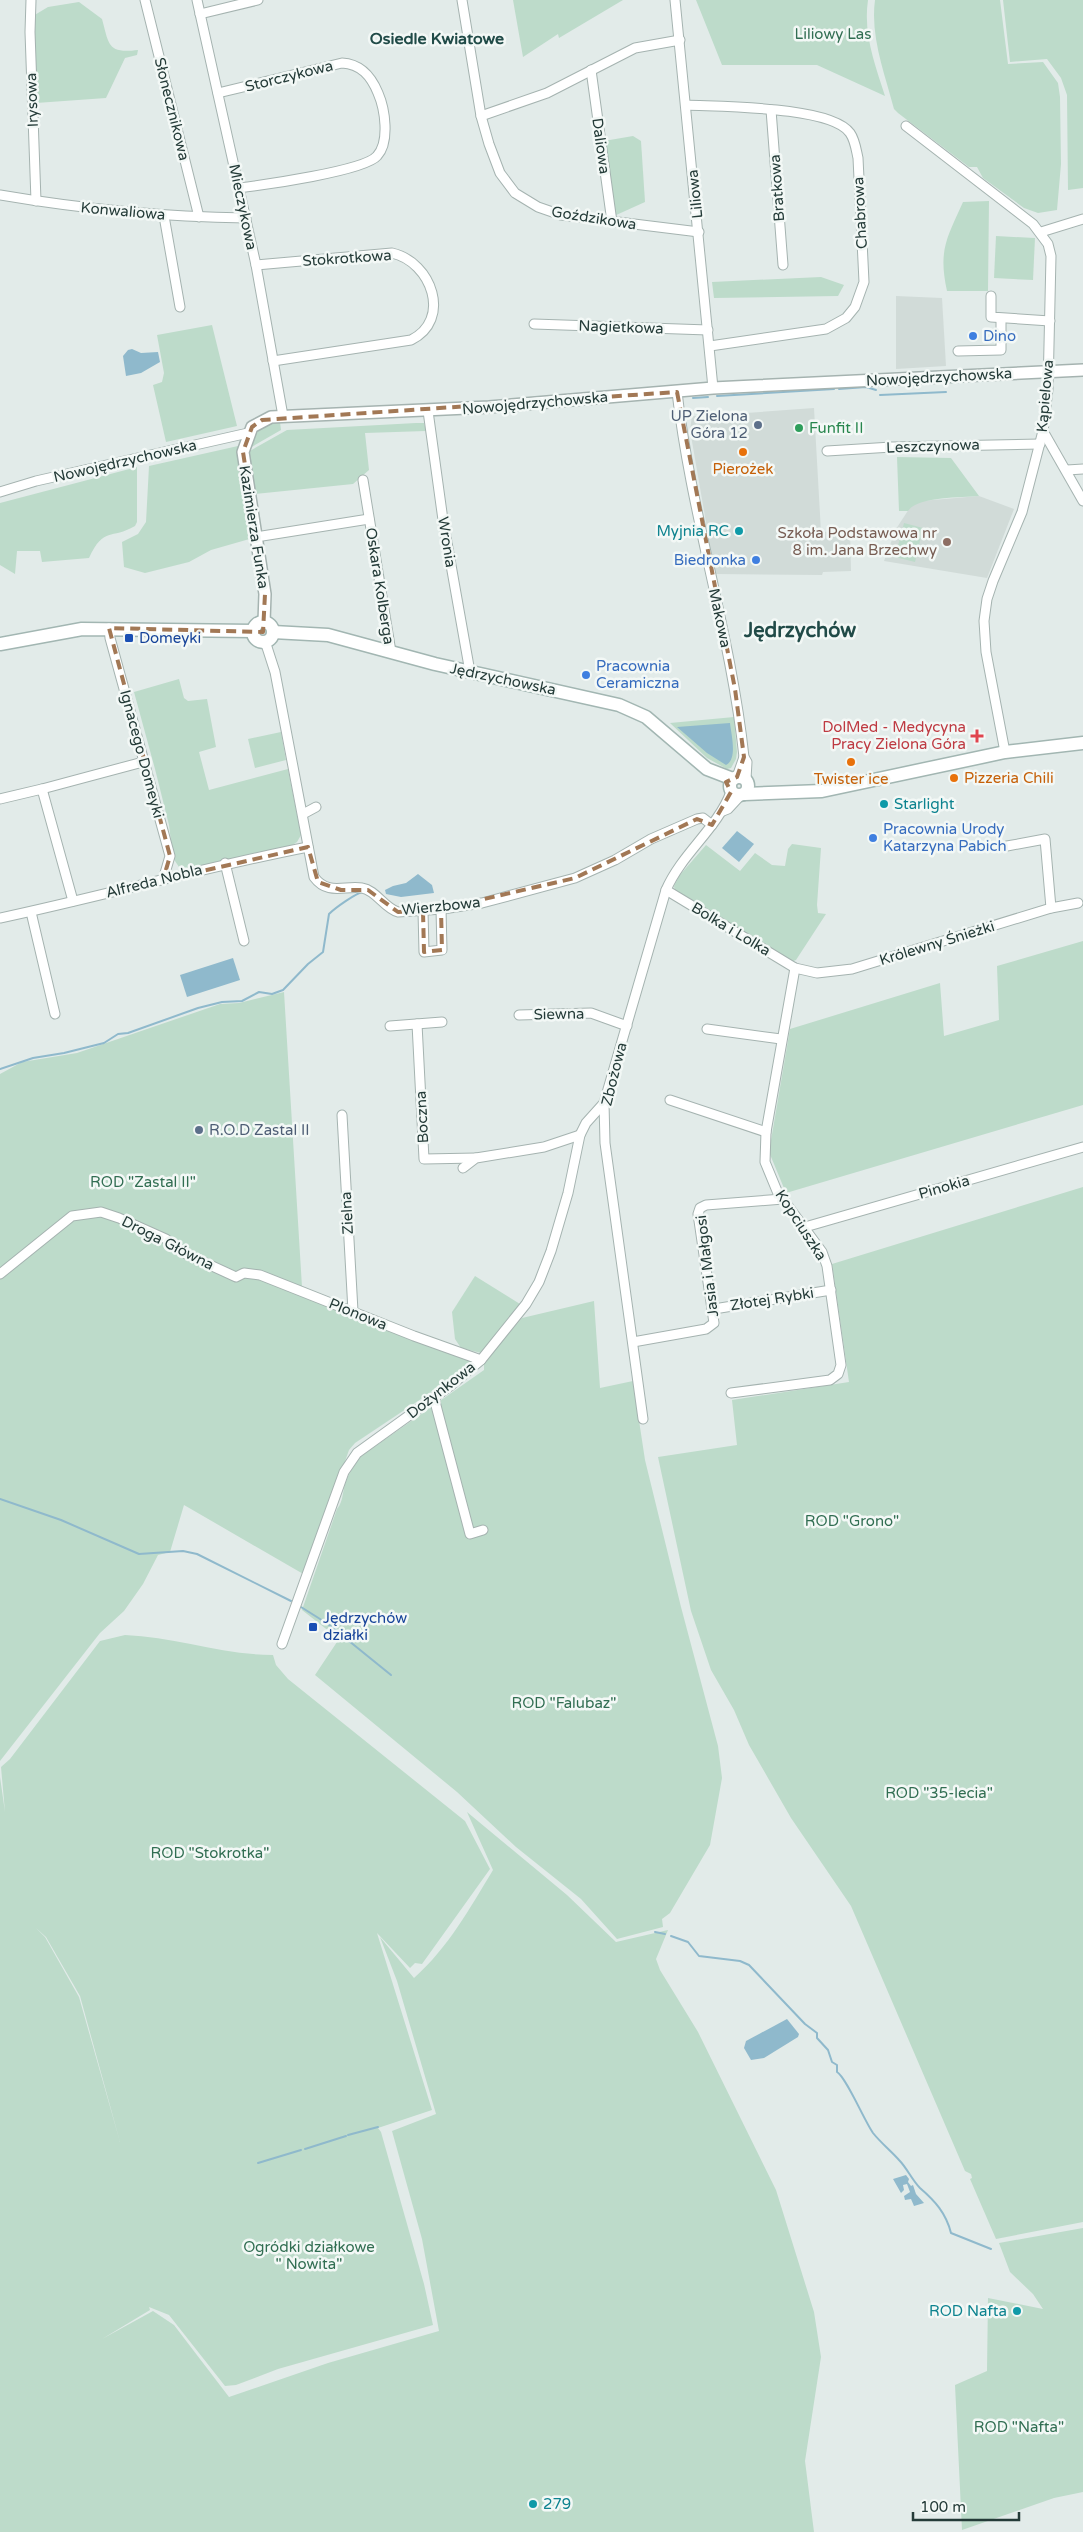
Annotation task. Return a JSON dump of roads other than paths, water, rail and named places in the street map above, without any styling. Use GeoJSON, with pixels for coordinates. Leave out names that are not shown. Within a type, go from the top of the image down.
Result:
{"type":"FeatureCollection","features":[{"type":"Feature","properties":{"kind":"main road"},"geometry":{"type":"LineString","coordinates":[[0,644],[68,631],[109,628],[254,631],[256,638],[267,632]]}},
{"type":"Feature","properties":{"kind":"main road","name":"Jędrzychowska"},"geometry":{"type":"LineString","coordinates":[[267,632],[320,634],[470,672],[629,708],[657,725],[713,773],[717,779],[739,786],[767,791],[822,791],[1005,752],[1083,743]]}},
{"type":"Feature","properties":{"kind":"street","name":"Irysowa"},"geometry":{"type":"LineString","coordinates":[[31,0],[30,32],[36,201]]}},
{"type":"Feature","properties":{"kind":"street","name":"Słonecznikowa"},"geometry":{"type":"LineString","coordinates":[[145,0],[199,217]]}},
{"type":"Feature","properties":{"kind":"street","name":"Mieczykowa"},"geometry":{"type":"LineString","coordinates":[[196,0],[256,265],[283,416]]}},
{"type":"Feature","properties":{"kind":"street"},"geometry":{"type":"LineString","coordinates":[[200,14],[258,0]]}},
{"type":"Feature","properties":{"kind":"street","name":"Goździkowa"},"geometry":{"type":"LineString","coordinates":[[462,0],[481,116],[495,161],[508,184],[516,193],[538,207],[556,214],[699,232]]}},
{"type":"Feature","properties":{"kind":"street","name":"Liliowa"},"geometry":{"type":"LineString","coordinates":[[676,0],[713,388]]}},
{"type":"Feature","properties":{"kind":"street"},"geometry":{"type":"LineString","coordinates":[[481,116],[548,93],[635,48],[680,40]]}},
{"type":"Feature","properties":{"kind":"street","name":"Storczykowa"},"geometry":{"type":"LineString","coordinates":[[218,93],[346,63],[357,66],[368,74],[381,101],[384,120],[383,144],[379,154],[372,160],[353,167],[239,188]]}},
{"type":"Feature","properties":{"kind":"street","name":"Daliowa"},"geometry":{"type":"LineString","coordinates":[[591,70],[612,222]]}},
{"type":"Feature","properties":{"kind":"street","name":"Chabrowa"},"geometry":{"type":"LineString","coordinates":[[686,105],[804,113],[826,118],[850,132],[855,144],[864,282],[855,307],[846,318],[826,329],[710,346]]}},
{"type":"Feature","properties":{"kind":"street","name":"Bratkowa"},"geometry":{"type":"LineString","coordinates":[[771,110],[783,265]]}},
{"type":"Feature","properties":{"kind":"street","name":"Kąpielowa"},"geometry":{"type":"LineString","coordinates":[[906,126],[1022,215],[1041,232],[1048,244],[1051,256],[1048,389],[1043,431],[1020,519],[987,599],[984,621],[986,652],[1005,752]]}},
{"type":"Feature","properties":{"kind":"street","name":"Konwaliowa"},"geometry":{"type":"LineString","coordinates":[[0,195],[164,216],[246,218]]}},
{"type":"Feature","properties":{"kind":"street"},"geometry":{"type":"LineString","coordinates":[[164,216],[180,307]]}},
{"type":"Feature","properties":{"kind":"street"},"geometry":{"type":"LineString","coordinates":[[1041,232],[1083,219]]}},
{"type":"Feature","properties":{"kind":"street","name":"Stokrotkowa"},"geometry":{"type":"LineString","coordinates":[[256,265],[392,253],[406,258],[417,265],[427,277],[431,289],[433,310],[431,320],[421,334],[411,340],[273,361]]}},
{"type":"Feature","properties":{"kind":"street"},"geometry":{"type":"LineString","coordinates":[[991,296],[991,317],[1050,320]]}},
{"type":"Feature","properties":{"kind":"street"},"geometry":{"type":"LineString","coordinates":[[958,352],[1001,350],[1001,319]]}},
{"type":"Feature","properties":{"kind":"street","name":"Nagietkowa"},"geometry":{"type":"LineString","coordinates":[[534,324],[708,330]]}},
{"type":"Feature","properties":{"kind":"street","name":"Nowojędrzychowska"},"geometry":{"type":"LineString","coordinates":[[0,492],[36,481],[248,433],[252,427],[262,420],[283,416],[428,411],[713,388],[1083,370]]}},
{"type":"Feature","properties":{"kind":"street","name":"Makowa"},"geometry":{"type":"LineString","coordinates":[[677,392],[704,541],[735,689],[744,757],[747,762],[739,786]]}},
{"type":"Feature","properties":{"kind":"street","name":"Wronia"},"geometry":{"type":"LineString","coordinates":[[428,411],[444,529],[470,672]]}},
{"type":"Feature","properties":{"kind":"street"},"geometry":{"type":"LineString","coordinates":[[1043,431],[1082,497]]}},
{"type":"Feature","properties":{"kind":"street","name":"Kazimierza Funka"},"geometry":{"type":"LineString","coordinates":[[248,433],[242,452],[265,594],[267,632]]}},
{"type":"Feature","properties":{"kind":"street","name":"Leszczynowa"},"geometry":{"type":"LineString","coordinates":[[827,451],[1040,444]]}},
{"type":"Feature","properties":{"kind":"street"},"geometry":{"type":"LineString","coordinates":[[1067,470],[1083,469]]}},
{"type":"Feature","properties":{"kind":"street","name":"Oskara Kolberga"},"geometry":{"type":"LineString","coordinates":[[363,480],[390,652]]}},
{"type":"Feature","properties":{"kind":"street","name":"Oskara Kolberga"},"geometry":{"type":"LineString","coordinates":[[256,536],[369,519]]}},
{"type":"Feature","properties":{"kind":"street","name":"Ignacego Domeyki"},"geometry":{"type":"LineString","coordinates":[[109,628],[143,762],[170,856],[163,880]]}},
{"type":"Feature","properties":{"kind":"street","name":"Wierzbowa"},"geometry":{"type":"LineString","coordinates":[[267,632],[314,877],[318,882],[341,890],[362,888],[368,890],[392,910],[398,912],[441,909],[482,903],[575,878],[615,860],[651,838],[697,819],[703,818],[712,825]]}},
{"type":"Feature","properties":{"kind":"street"},"geometry":{"type":"LineString","coordinates":[[0,800],[143,762]]}},
{"type":"Feature","properties":{"kind":"street","name":"Zbożowa"},"geometry":{"type":"LineString","coordinates":[[643,1419],[605,1142],[604,1103],[666,890],[679,867],[723,811],[728,809],[739,786]]}},
{"type":"Feature","properties":{"kind":"street"},"geometry":{"type":"LineString","coordinates":[[42,789],[74,901]]}},
{"type":"Feature","properties":{"kind":"street"},"geometry":{"type":"LineString","coordinates":[[303,814],[316,807]]}},
{"type":"Feature","properties":{"kind":"street"},"geometry":{"type":"LineString","coordinates":[[1007,846],[1045,839],[1051,908]]}},
{"type":"Feature","properties":{"kind":"street","name":"Alfreda Nobla"},"geometry":{"type":"LineString","coordinates":[[0,918],[163,880],[225,863],[308,847]]}},
{"type":"Feature","properties":{"kind":"street"},"geometry":{"type":"LineString","coordinates":[[225,863],[244,941]]}},
{"type":"Feature","properties":{"kind":"street","name":"Bolka i Lolka"},"geometry":{"type":"LineString","coordinates":[[666,890],[795,968]]}},
{"type":"Feature","properties":{"kind":"street","name":"Królewny Śnieżki"},"geometry":{"type":"LineString","coordinates":[[795,968],[817,973],[852,969],[1051,908],[1078,903]]}},
{"type":"Feature","properties":{"kind":"street"},"geometry":{"type":"LineString","coordinates":[[423,910],[424,952],[442,950],[441,909]]}},
{"type":"Feature","properties":{"kind":"street"},"geometry":{"type":"LineString","coordinates":[[31,912],[56,1014]]}},
{"type":"Feature","properties":{"kind":"street","name":"Kopciuszka"},"geometry":{"type":"LineString","coordinates":[[731,1394],[830,1380],[838,1374],[841,1366],[827,1266],[822,1252],[783,1199],[765,1162],[766,1132],[795,968]]}},
{"type":"Feature","properties":{"kind":"street","name":"Siewna"},"geometry":{"type":"LineString","coordinates":[[519,1015],[591,1013],[627,1026]]}},
{"type":"Feature","properties":{"kind":"street"},"geometry":{"type":"LineString","coordinates":[[390,1026],[442,1022]]}},
{"type":"Feature","properties":{"kind":"street","name":"Boczna"},"geometry":{"type":"LineString","coordinates":[[416,1024],[424,1159],[476,1158],[544,1147],[580,1135]]}},
{"type":"Feature","properties":{"kind":"street"},"geometry":{"type":"LineString","coordinates":[[707,1029],[781,1040]]}},
{"type":"Feature","properties":{"kind":"street"},"geometry":{"type":"LineString","coordinates":[[670,1100],[766,1132]]}},
{"type":"Feature","properties":{"kind":"street","name":"Dożynkowa"},"geometry":{"type":"LineString","coordinates":[[282,1644],[345,1471],[351,1460],[357,1452],[434,1398],[481,1360],[526,1304],[539,1282],[559,1224],[580,1135],[586,1123],[604,1103]]}},
{"type":"Feature","properties":{"kind":"street","name":"Zielna"},"geometry":{"type":"LineString","coordinates":[[342,1115],[353,1311]]}},
{"type":"Feature","properties":{"kind":"street","name":"Pinokia"},"geometry":{"type":"LineString","coordinates":[[804,1227],[1083,1147]]}},
{"type":"Feature","properties":{"kind":"street","name":"Boczna"},"geometry":{"type":"LineString","coordinates":[[463,1168],[476,1158]]}},
{"type":"Feature","properties":{"kind":"street","name":"Jasia i Małgosi"},"geometry":{"type":"LineString","coordinates":[[633,1342],[706,1329],[714,1323],[714,1308],[698,1214],[700,1208],[706,1205],[783,1199]]}},
{"type":"Feature","properties":{"kind":"street","name":"Droga Główna"},"geometry":{"type":"LineString","coordinates":[[0,1274],[72,1216],[101,1212],[157,1235],[184,1253],[236,1277]]}},
{"type":"Feature","properties":{"kind":"street","name":"Plonowa"},"geometry":{"type":"LineString","coordinates":[[236,1277],[244,1273],[260,1275],[405,1333],[481,1360]]}},
{"type":"Feature","properties":{"kind":"street","name":"Złotej Rybki"},"geometry":{"type":"LineString","coordinates":[[714,1308],[830,1290]]}},
{"type":"Feature","properties":{"kind":"street"},"geometry":{"type":"LineString","coordinates":[[434,1398],[470,1534],[483,1530]]}},
{"type":"Feature","properties":{"kind":"water"},"geometry":{"type":"Polygon","coordinates":[[[132,349],[141,353],[158,352],[160,362],[141,373],[126,376],[123,356],[128,350],[132,349]]]}},
{"type":"Feature","properties":{"kind":"water"},"geometry":{"type":"Polygon","coordinates":[[[730,723],[733,752],[730,762],[726,765],[707,753],[677,727],[730,723]]]}},
{"type":"Feature","properties":{"kind":"water"},"geometry":{"type":"Polygon","coordinates":[[[737,831],[754,844],[739,862],[722,848],[737,831]]]}},
{"type":"Feature","properties":{"kind":"water"},"geometry":{"type":"Polygon","coordinates":[[[418,874],[432,885],[434,893],[401,897],[386,894],[385,890],[406,883],[418,874]]]}},
{"type":"Feature","properties":{"kind":"water"},"geometry":{"type":"Polygon","coordinates":[[[233,958],[240,980],[187,997],[180,975],[233,958]]]}},
{"type":"Feature","properties":{"kind":"water"},"geometry":{"type":"Polygon","coordinates":[[[787,2019],[799,2034],[798,2037],[764,2058],[751,2060],[744,2048],[746,2041],[787,2019]]]}},
{"type":"Feature","properties":{"kind":"water"},"geometry":{"type":"Polygon","coordinates":[[[906,2175],[909,2179],[908,2182],[911,2186],[913,2185],[916,2194],[924,2203],[914,2206],[911,2199],[905,2200],[904,2196],[910,2192],[907,2184],[903,2185],[904,2190],[901,2193],[893,2179],[906,2175]]]}},
{"type":"Feature","properties":{"kind":"waterway"},"geometry":{"type":"LineString","coordinates":[[839,389],[866,387],[876,390]]}},
{"type":"Feature","properties":{"kind":"waterway"},"geometry":{"type":"LineString","coordinates":[[717,396],[834,389]]}},
{"type":"Feature","properties":{"kind":"waterway"},"geometry":{"type":"LineString","coordinates":[[880,395],[946,392]]}},
{"type":"Feature","properties":{"kind":"waterway"},"geometry":{"type":"LineString","coordinates":[[693,398],[708,397]]}},
{"type":"Feature","properties":{"kind":"waterway"},"geometry":{"type":"LineString","coordinates":[[0,1069],[33,1058],[64,1053],[104,1043],[118,1034],[128,1033],[198,1008],[222,1002],[242,1001],[259,992],[272,994],[283,990],[308,964],[323,952],[329,914],[346,901],[363,892]]}},
{"type":"Feature","properties":{"kind":"waterway"},"geometry":{"type":"LineString","coordinates":[[0,1499],[61,1520],[139,1554],[183,1551],[197,1554],[291,1601]]}},
{"type":"Feature","properties":{"kind":"waterway"},"geometry":{"type":"LineString","coordinates":[[301,1607],[328,1624],[391,1675]]}},
{"type":"Feature","properties":{"kind":"waterway"},"geometry":{"type":"LineString","coordinates":[[655,1932],[665,1934]]}},
{"type":"Feature","properties":{"kind":"waterway"},"geometry":{"type":"LineString","coordinates":[[671,1936],[688,1942],[699,1956],[740,1961],[749,1965],[805,2024],[817,2033],[817,2038],[828,2050],[832,2062],[837,2065],[837,2072],[845,2082],[873,2133],[902,2163],[917,2185],[939,2208],[946,2219],[951,2233],[991,2249]]}},
{"type":"Feature","properties":{"kind":"waterway"},"geometry":{"type":"LineString","coordinates":[[348,2135],[378,2127]]}},
{"type":"Feature","properties":{"kind":"waterway"},"geometry":{"type":"LineString","coordinates":[[305,2149],[346,2136]]}},
{"type":"Feature","properties":{"kind":"waterway"},"geometry":{"type":"LineString","coordinates":[[258,2163],[301,2150]]}},
{"type":"Feature","properties":{"kind":"place","name":"Dino"},"geometry":{"type":"Point","coordinates":[973,336]}},
{"type":"Feature","properties":{"kind":"place","name":"UP Zielona Góra 12"},"geometry":{"type":"Point","coordinates":[758,425]}},
{"type":"Feature","properties":{"kind":"place","name":"Funfit II"},"geometry":{"type":"Point","coordinates":[799,428]}},
{"type":"Feature","properties":{"kind":"place","name":"Pierożek"},"geometry":{"type":"Point","coordinates":[743,452]}},
{"type":"Feature","properties":{"kind":"place","name":"Myjnia RC"},"geometry":{"type":"Point","coordinates":[739,531]}},
{"type":"Feature","properties":{"kind":"place","name":"Szkoła Podstawowa nr 8 im. Jana Brzechwy"},"geometry":{"type":"Point","coordinates":[947,542]}},
{"type":"Feature","properties":{"kind":"place","name":"Biedronka"},"geometry":{"type":"Point","coordinates":[756,560]}},
{"type":"Feature","properties":{"kind":"place","name":"Domeyki"},"geometry":{"type":"Point","coordinates":[129,638]}},
{"type":"Feature","properties":{"kind":"place","name":"Pracownia Ceramiczna"},"geometry":{"type":"Point","coordinates":[586,675]}},
{"type":"Feature","properties":{"kind":"place","name":"DolMed - Medycyna Pracy Zielona Góra"},"geometry":{"type":"Point","coordinates":[977,736]}},
{"type":"Feature","properties":{"kind":"place","name":"Twister ice"},"geometry":{"type":"Point","coordinates":[851,762]}},
{"type":"Feature","properties":{"kind":"place","name":"Pizzeria Chili"},"geometry":{"type":"Point","coordinates":[954,778]}},
{"type":"Feature","properties":{"kind":"place","name":"Starlight"},"geometry":{"type":"Point","coordinates":[884,804]}},
{"type":"Feature","properties":{"kind":"place","name":"Pracownia Urody Katarzyna Pabich"},"geometry":{"type":"Point","coordinates":[873,838]}},
{"type":"Feature","properties":{"kind":"place","name":"R.O.D Zastal II"},"geometry":{"type":"Point","coordinates":[199,1130]}},
{"type":"Feature","properties":{"kind":"place","name":"Jędrzychów działki"},"geometry":{"type":"Point","coordinates":[313,1627]}},
{"type":"Feature","properties":{"kind":"place","name":"ROD Nafta"},"geometry":{"type":"Point","coordinates":[1017,2311]}},
{"type":"Feature","properties":{"kind":"place","name":"279"},"geometry":{"type":"Point","coordinates":[533,2504]}},
{"type":"Feature","properties":{"kind":"district","name":"Osiedle Kwiatowe"},"geometry":{"type":"Point","coordinates":[437,39]}},
{"type":"Feature","properties":{"kind":"district","name":"Jędrzychów"},"geometry":{"type":"Point","coordinates":[800,631]}},
{"type":"Feature","properties":{"kind":"park label","name":"Liliowy Las"},"geometry":{"type":"Point","coordinates":[833,34]}},
{"type":"Feature","properties":{"kind":"park label","name":"ROD \"Zastal II\""},"geometry":{"type":"Point","coordinates":[143,1182]}},
{"type":"Feature","properties":{"kind":"park label","name":"ROD \"Grono\""},"geometry":{"type":"Point","coordinates":[852,1521]}},
{"type":"Feature","properties":{"kind":"park label","name":"ROD \"Falubaz\""},"geometry":{"type":"Point","coordinates":[564,1703]}},
{"type":"Feature","properties":{"kind":"park label","name":"ROD \"35-lecia\""},"geometry":{"type":"Point","coordinates":[939,1793]}},
{"type":"Feature","properties":{"kind":"park label","name":"ROD \"Stokrotka\""},"geometry":{"type":"Point","coordinates":[210,1853]}},
{"type":"Feature","properties":{"kind":"park label","name":"Ogródki działkowe \" Nowita\""},"geometry":{"type":"Point","coordinates":[309,2256]}},
{"type":"Feature","properties":{"kind":"park label","name":"ROD \"Nafta\""},"geometry":{"type":"Point","coordinates":[1019,2427]}}]}
